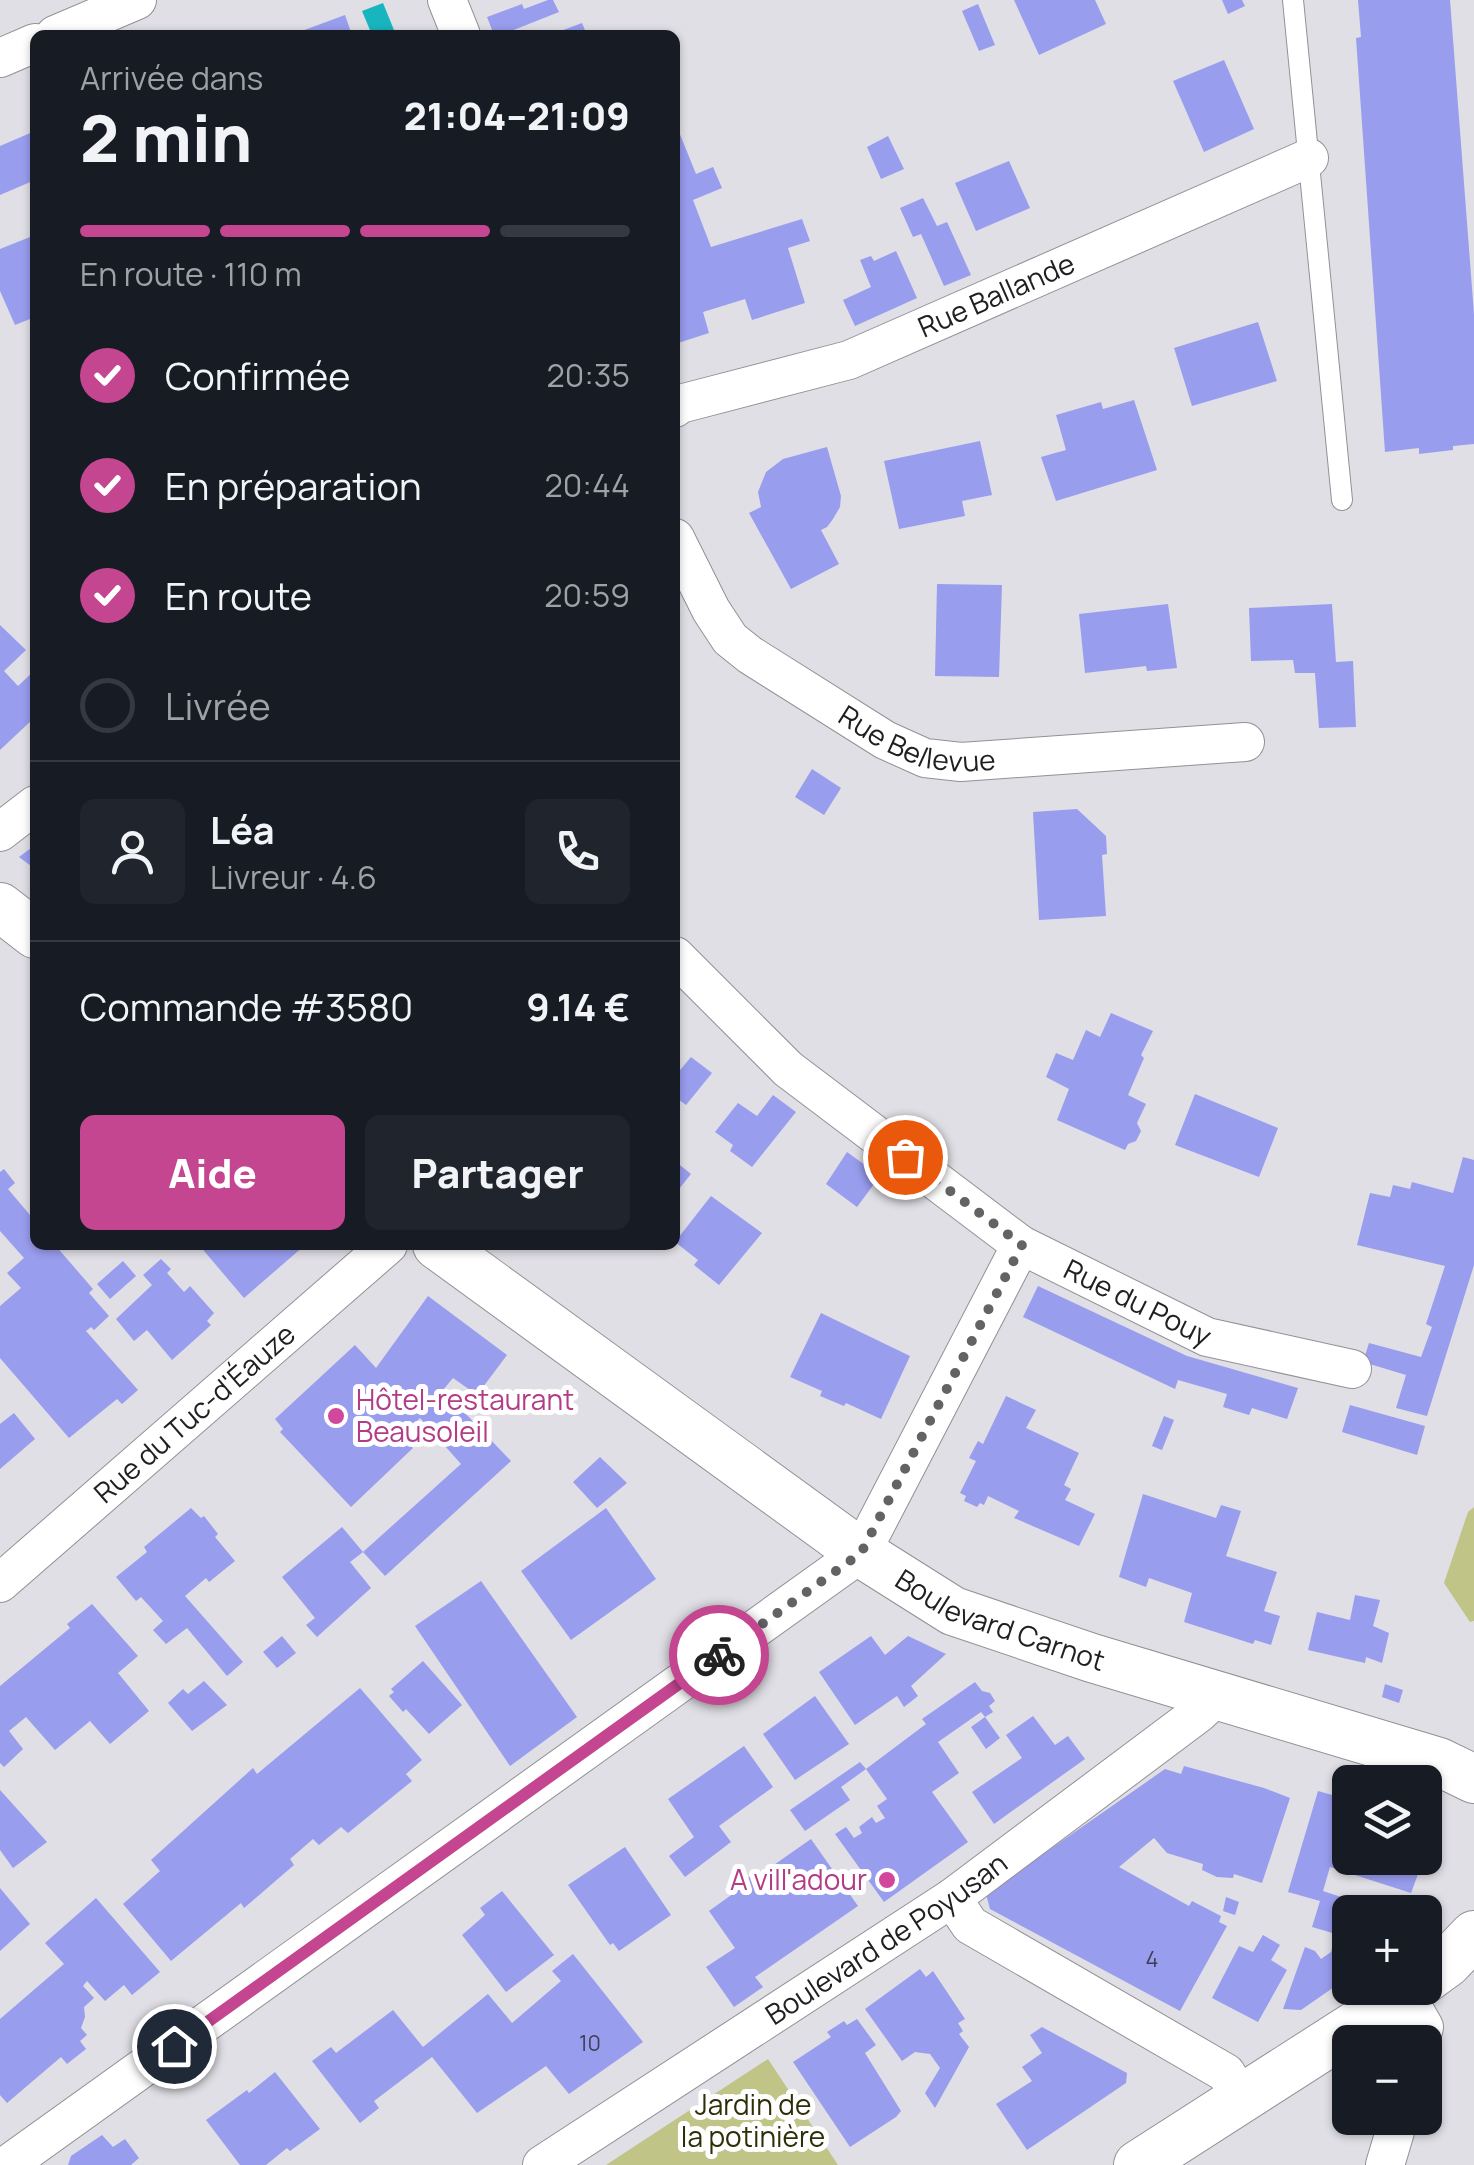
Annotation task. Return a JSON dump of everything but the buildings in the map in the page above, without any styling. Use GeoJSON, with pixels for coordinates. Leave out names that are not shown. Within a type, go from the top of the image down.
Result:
{"type":"FeatureCollection","features":[{"type":"Feature","properties":{"kind":"street"},"geometry":{"type":"LineString","coordinates":[[80,30],[106,25],[137,0]]}},
{"type":"Feature","properties":{"kind":"street"},"geometry":{"type":"LineString","coordinates":[[447,0],[459,30]]}},
{"type":"Feature","properties":{"kind":"street"},"geometry":{"type":"LineString","coordinates":[[0,58],[30,45]]}},
{"type":"Feature","properties":{"kind":"street","name":"Rue Ballande"},"geometry":{"type":"LineString","coordinates":[[680,404],[848,360],[1308,158]]}},
{"type":"Feature","properties":{"kind":"street","name":"Rue Bellevue"},"geometry":{"type":"LineString","coordinates":[[680,548],[730,639],[885,740],[925,758],[961,762],[1245,742]]}},
{"type":"Feature","properties":{"kind":"street"},"geometry":{"type":"LineString","coordinates":[[0,832],[30,808]]}},
{"type":"Feature","properties":{"kind":"street"},"geometry":{"type":"LineString","coordinates":[[0,906],[30,930]]}},
{"type":"Feature","properties":{"kind":"street","name":"Rue du Pouy"},"geometry":{"type":"LineString","coordinates":[[680,961],[788,1069],[1022,1245],[1207,1337],[1352,1370]]}},
{"type":"Feature","properties":{"kind":"street"},"geometry":{"type":"LineString","coordinates":[[10,2156],[318,1944],[861,1553],[1022,1245]]}},
{"type":"Feature","properties":{"kind":"street","name":"Rue du Tuc-d'Éauze"},"geometry":{"type":"LineString","coordinates":[[0,1583],[382,1250]]}},
{"type":"Feature","properties":{"kind":"street","name":"Boulevard Carnot"},"geometry":{"type":"LineString","coordinates":[[444,1250],[861,1553],[954,1611],[1092,1658],[1439,1762],[1474,1779]]}},
{"type":"Feature","properties":{"kind":"street","name":"Boulevard de Poyusan"},"geometry":{"type":"LineString","coordinates":[[542,2165],[952,1898],[1199,1714],[1218,1694]]}},
{"type":"Feature","properties":{"kind":"street"},"geometry":{"type":"LineString","coordinates":[[952,1898],[970,1925],[1226,2072],[1241,2098]]}},
{"type":"Feature","properties":{"kind":"street"},"geometry":{"type":"LineString","coordinates":[[1442,1965],[1474,1935]]}},
{"type":"Feature","properties":{"kind":"street"},"geometry":{"type":"LineString","coordinates":[[1138,2165],[1387,2005]]}},
{"type":"Feature","properties":{"kind":"street"},"geometry":{"type":"LineString","coordinates":[[1386,2165],[1394,2135]]}},
{"type":"Feature","properties":{"kind":"lane"},"geometry":{"type":"LineString","coordinates":[[1294,0],[1342,500]]}},
{"type":"Feature","properties":{"kind":"green space"},"geometry":{"type":"Polygon","coordinates":[[[1474,1507],[1474,1621],[1470,1622],[1444,1583],[1468,1512],[1474,1507]]]}},
{"type":"Feature","properties":{"kind":"green space","name":"Jardin de la potinière"},"geometry":{"type":"Polygon","coordinates":[[[768,2059],[838,2165],[606,2165],[768,2059]]]}},
{"type":"Feature","properties":{"kind":"water"},"geometry":{"type":"Polygon","coordinates":[[[383,3],[394,30],[370,30],[362,11],[383,3]]]}},
{"type":"Feature","properties":{"kind":"way so far"},"geometry":{"type":"LineString","coordinates":[[719,1655],[861,1553],[1022,1245],[905,1157]]}},
{"type":"Feature","properties":{"kind":"place","name":"Hôtel-restaurant Beausoleil"},"geometry":{"type":"Point","coordinates":[336,1416]}},
{"type":"Feature","properties":{"kind":"place","name":"A vill'adour"},"geometry":{"type":"Point","coordinates":[887,1880]}},
{"type":"Feature","properties":{"kind":"route"},"geometry":{"type":"LineString","coordinates":[[174,2046],[719,1655]]}}]}
